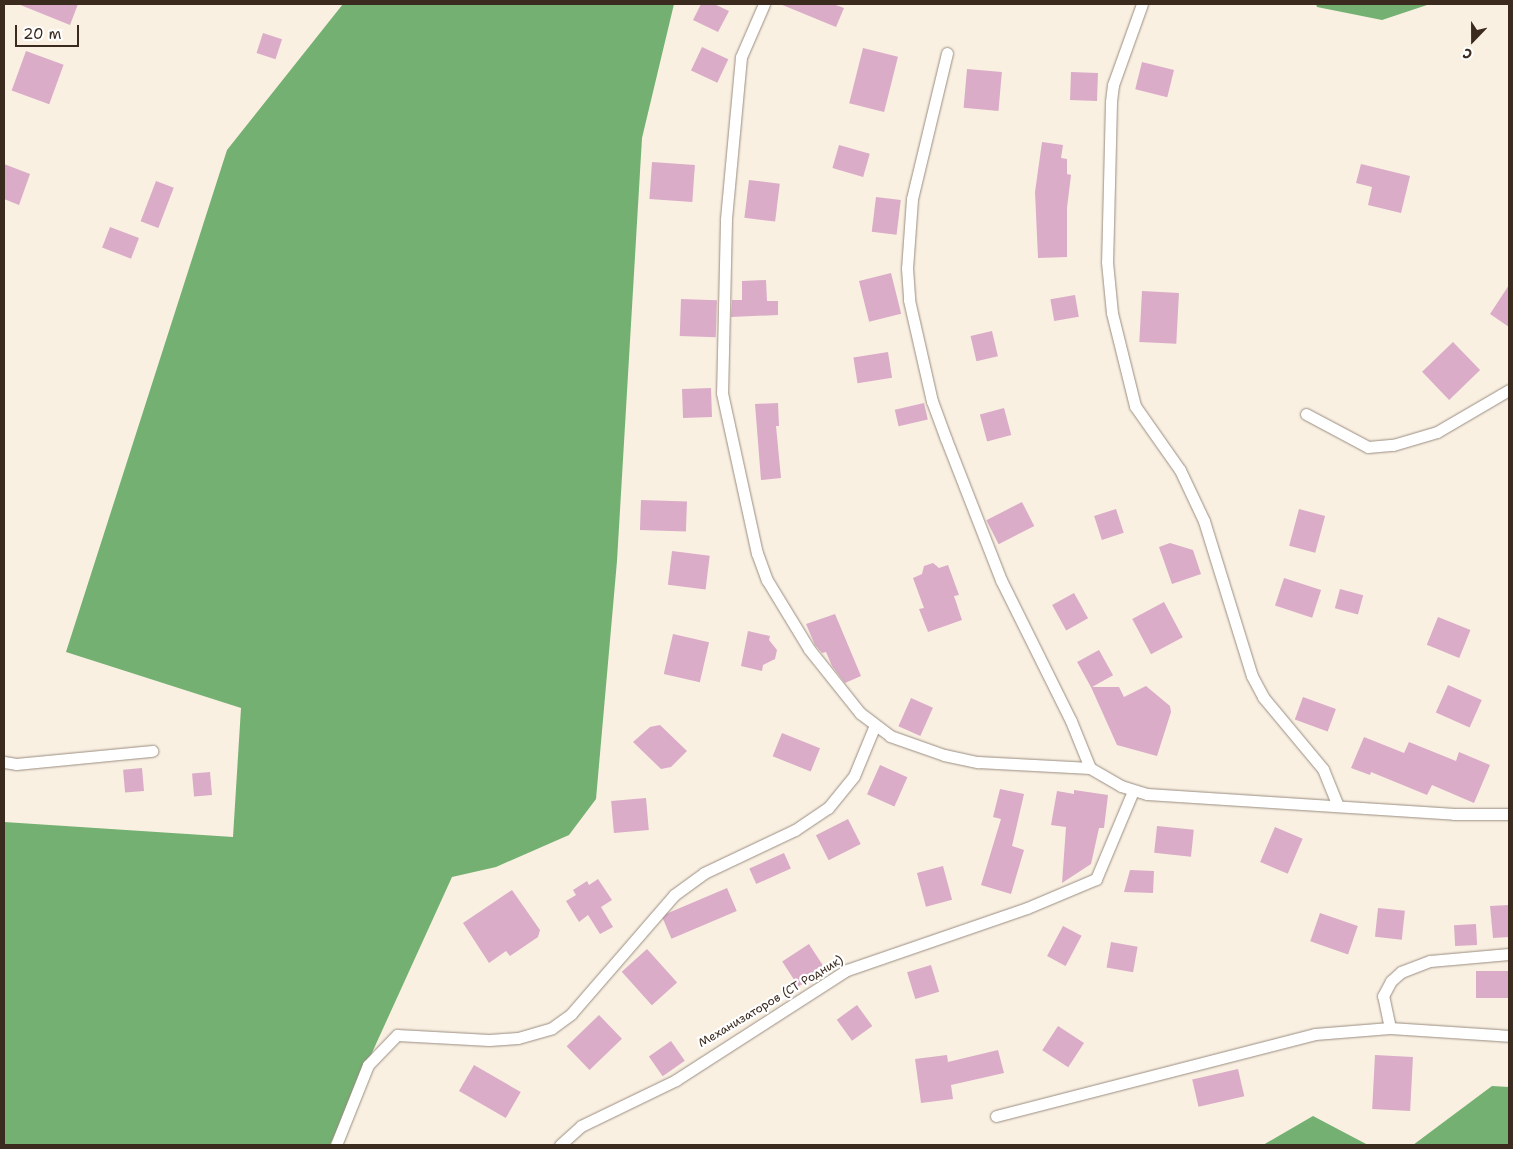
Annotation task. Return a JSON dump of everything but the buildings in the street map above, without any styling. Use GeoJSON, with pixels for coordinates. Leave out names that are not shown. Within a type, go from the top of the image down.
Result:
{"type":"FeatureCollection","features":[{"type":"Feature","properties":{"kind":"lane"},"geometry":{"type":"LineString","coordinates":[[764,4],[740,57],[726,220],[722,393],[757,553],[767,580],[809,649],[860,713],[874,725],[908,745],[978,762],[1090,768],[1133,791],[1338,806],[1509,814]]}},
{"type":"Feature","properties":{"kind":"lane"},"geometry":{"type":"LineString","coordinates":[[1142,4],[1113,86],[1111,102],[1107,262],[1116,331],[1135,406],[1180,470],[1204,521],[1252,676],[1263,697],[1323,769],[1338,806]]}},
{"type":"Feature","properties":{"kind":"lane"},"geometry":{"type":"LineString","coordinates":[[947,53],[912,199],[907,268],[909,300],[932,401],[946,439],[1001,580],[1071,721],[1090,768]]}},
{"type":"Feature","properties":{"kind":"lane"},"geometry":{"type":"LineString","coordinates":[[1306,414],[1368,447],[1393,445],[1437,432],[1509,390]]}},
{"type":"Feature","properties":{"kind":"lane"},"geometry":{"type":"LineString","coordinates":[[336,1145],[368,1065],[397,1035],[489,1040],[518,1038],[552,1028],[571,1014],[674,895],[704,873],[795,830],[828,808],[854,776],[874,725]]}},
{"type":"Feature","properties":{"kind":"lane"},"geometry":{"type":"LineString","coordinates":[[4,762],[16,764],[152,751]]}},
{"type":"Feature","properties":{"kind":"lane","name":"Механизаторов (СТ Родник)"},"geometry":{"type":"LineString","coordinates":[[560,1145],[581,1126],[676,1080],[847,970],[1027,908],[1096,878],[1133,791]]}},
{"type":"Feature","properties":{"kind":"lane"},"geometry":{"type":"LineString","coordinates":[[1390,1028],[1383,996],[1391,981],[1401,972],[1430,961],[1509,954]]}},
{"type":"Feature","properties":{"kind":"lane"},"geometry":{"type":"LineString","coordinates":[[996,1116],[1315,1034],[1390,1028],[1509,1036]]}},
{"type":"Feature","properties":{"kind":"green space"},"geometry":{"type":"Polygon","coordinates":[[[343,4],[674,4],[642,138],[617,561],[596,799],[569,835],[496,867],[452,877],[330,1145],[4,1145],[4,822],[233,837],[241,708],[66,652],[227,150],[343,4]]]}},
{"type":"Feature","properties":{"kind":"green space"},"geometry":{"type":"Polygon","coordinates":[[[1316,4],[1430,4],[1382,20],[1317,7],[1316,4]]]}},
{"type":"Feature","properties":{"kind":"green space"},"geometry":{"type":"Polygon","coordinates":[[[1492,1086],[1509,1087],[1509,1145],[1413,1145],[1492,1086]]]}},
{"type":"Feature","properties":{"kind":"green space"},"geometry":{"type":"Polygon","coordinates":[[[1313,1116],[1368,1145],[1263,1145],[1313,1116]]]}}]}
